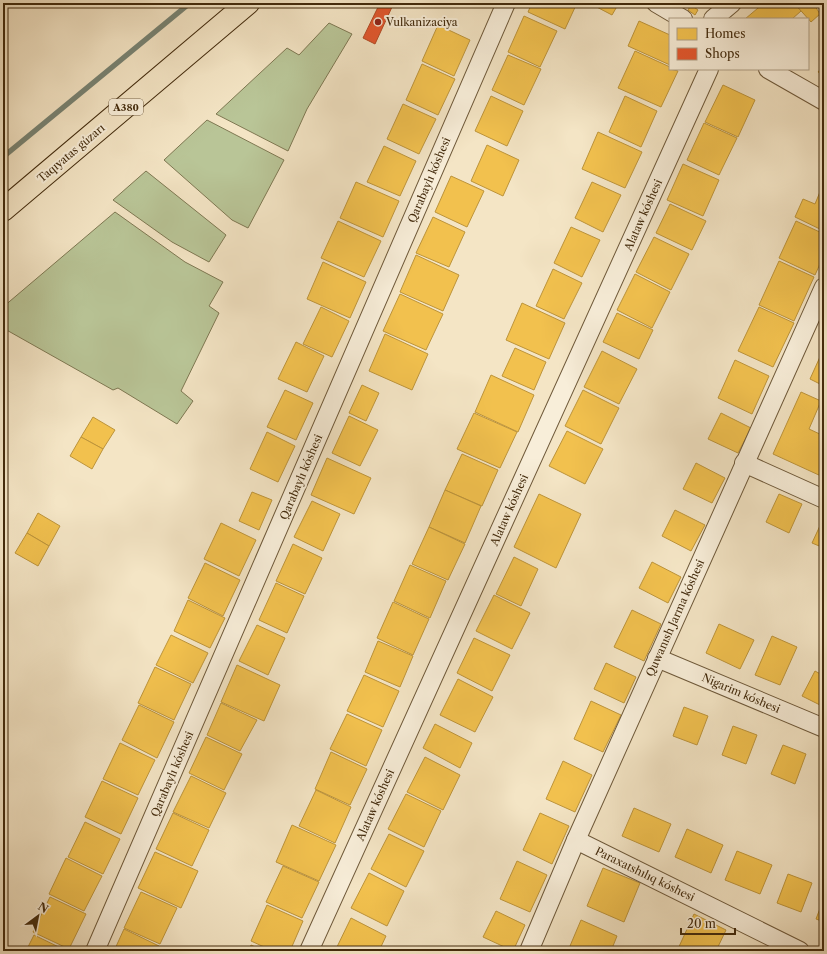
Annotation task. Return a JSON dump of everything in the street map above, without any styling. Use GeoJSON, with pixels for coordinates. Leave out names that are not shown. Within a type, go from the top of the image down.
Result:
{"type":"FeatureCollection","features":[{"type":"Feature","properties":{"kind":"highway","name":"Taqıyatas gúzarı"},"geometry":{"type":"LineString","coordinates":[[3,210],[248,3]]}},
{"type":"Feature","properties":{"kind":"street","name":"Qarabaylı kóshesi"},"geometry":{"type":"LineString","coordinates":[[96,951],[506,3]]}},
{"type":"Feature","properties":{"kind":"street"},"geometry":{"type":"LineString","coordinates":[[656,3],[681,18]]}},
{"type":"Feature","properties":{"kind":"street"},"geometry":{"type":"LineString","coordinates":[[714,18],[732,3]]}},
{"type":"Feature","properties":{"kind":"street","name":"Alataw kóshesi"},"geometry":{"type":"LineString","coordinates":[[309,951],[709,70]]}},
{"type":"Feature","properties":{"kind":"street"},"geometry":{"type":"LineString","coordinates":[[770,70],[824,100]]}},
{"type":"Feature","properties":{"kind":"street","name":"Quwanısh Jarma kóshesi"},"geometry":{"type":"LineString","coordinates":[[529,951],[576,840],[744,463],[817,320],[824,287]]}},
{"type":"Feature","properties":{"kind":"street"},"geometry":{"type":"LineString","coordinates":[[744,463],[824,498]]}},
{"type":"Feature","properties":{"kind":"street","name":"Nigarim kóshesi"},"geometry":{"type":"LineString","coordinates":[[657,658],[824,728]]}},
{"type":"Feature","properties":{"kind":"street","name":"Paraxatshılıq kóshesi"},"geometry":{"type":"LineString","coordinates":[[576,840],[798,951]]}},
{"type":"Feature","properties":{"kind":"green space"},"geometry":{"type":"Polygon","coordinates":[[[329,23],[352,34],[307,109],[288,151],[216,114],[287,48],[299,55],[329,23]]]}},
{"type":"Feature","properties":{"kind":"green space"},"geometry":{"type":"Polygon","coordinates":[[[207,120],[284,160],[248,228],[232,220],[164,160],[207,120]]]}},
{"type":"Feature","properties":{"kind":"green space"},"geometry":{"type":"Polygon","coordinates":[[[146,171],[226,235],[209,262],[172,242],[113,200],[146,171]]]}},
{"type":"Feature","properties":{"kind":"green space"},"geometry":{"type":"Polygon","coordinates":[[[115,212],[185,262],[223,282],[209,306],[219,313],[181,391],[193,401],[177,424],[118,388],[113,390],[3,328],[3,307],[115,212]]]}},
{"type":"Feature","properties":{"kind":"building: Homes"},"geometry":{"type":"Polygon","coordinates":[[[532,3],[577,3],[565,29],[528,12],[532,3]]]}},
{"type":"Feature","properties":{"kind":"building: Homes"},"geometry":{"type":"Polygon","coordinates":[[[589,3],[619,3],[612,15],[589,3]]]}},
{"type":"Feature","properties":{"kind":"building: Homes"},"geometry":{"type":"Polygon","coordinates":[[[764,3],[794,3],[801,11],[793,18],[746,18],[764,3]]]}},
{"type":"Feature","properties":{"kind":"building: Homes"},"geometry":{"type":"Polygon","coordinates":[[[794,3],[813,3],[820,14],[811,22],[794,3]]]}},
{"type":"Feature","properties":{"kind":"building: Homes"},"geometry":{"type":"Polygon","coordinates":[[[691,5],[698,10],[695,15],[688,10],[691,5]]]}},
{"type":"Feature","properties":{"kind":"building: Homes"},"geometry":{"type":"Polygon","coordinates":[[[524,16],[557,31],[540,67],[508,52],[524,16]]]}},
{"type":"Feature","properties":{"kind":"building: Homes"},"geometry":{"type":"Polygon","coordinates":[[[639,21],[669,35],[669,65],[628,46],[639,21]]]}},
{"type":"Feature","properties":{"kind":"building: Homes"},"geometry":{"type":"Polygon","coordinates":[[[438,25],[470,40],[454,76],[422,61],[438,25]]]}},
{"type":"Feature","properties":{"kind":"building: Homes"},"geometry":{"type":"Polygon","coordinates":[[[635,51],[669,67],[669,70],[678,71],[661,107],[618,88],[635,51]]]}},
{"type":"Feature","properties":{"kind":"building: Homes"},"geometry":{"type":"Polygon","coordinates":[[[508,55],[541,69],[524,105],[492,90],[508,55]]]}},
{"type":"Feature","properties":{"kind":"building: Homes"},"geometry":{"type":"Polygon","coordinates":[[[422,64],[455,79],[438,115],[406,100],[422,64]]]}},
{"type":"Feature","properties":{"kind":"building: Homes"},"geometry":{"type":"Polygon","coordinates":[[[824,65],[824,75],[818,72],[824,65]]]}},
{"type":"Feature","properties":{"kind":"building: Homes"},"geometry":{"type":"Polygon","coordinates":[[[723,85],[755,100],[738,137],[705,122],[723,85]]]}},
{"type":"Feature","properties":{"kind":"building: Homes"},"geometry":{"type":"Polygon","coordinates":[[[491,96],[523,111],[507,146],[475,131],[491,96]]]}},
{"type":"Feature","properties":{"kind":"building: Homes"},"geometry":{"type":"Polygon","coordinates":[[[625,96],[657,111],[641,147],[609,132],[625,96]]]}},
{"type":"Feature","properties":{"kind":"building: Homes"},"geometry":{"type":"Polygon","coordinates":[[[403,104],[436,119],[419,154],[387,139],[403,104]]]}},
{"type":"Feature","properties":{"kind":"building: Homes"},"geometry":{"type":"Polygon","coordinates":[[[704,123],[737,138],[719,175],[687,160],[704,123]]]}},
{"type":"Feature","properties":{"kind":"building: Homes"},"geometry":{"type":"Polygon","coordinates":[[[598,132],[642,152],[625,188],[582,169],[598,132]]]}},
{"type":"Feature","properties":{"kind":"building: Homes"},"geometry":{"type":"Polygon","coordinates":[[[487,145],[519,160],[503,196],[471,181],[487,145]]]}},
{"type":"Feature","properties":{"kind":"building: Homes"},"geometry":{"type":"Polygon","coordinates":[[[384,146],[416,161],[400,196],[367,182],[384,146]]]}},
{"type":"Feature","properties":{"kind":"building: Homes"},"geometry":{"type":"Polygon","coordinates":[[[683,164],[719,180],[703,216],[667,200],[683,164]]]}},
{"type":"Feature","properties":{"kind":"building: Homes"},"geometry":{"type":"Polygon","coordinates":[[[451,176],[484,191],[467,227],[435,212],[451,176]]]}},
{"type":"Feature","properties":{"kind":"building: Homes"},"geometry":{"type":"Polygon","coordinates":[[[356,182],[399,201],[383,237],[340,218],[356,182]]]}},
{"type":"Feature","properties":{"kind":"building: Homes"},"geometry":{"type":"Polygon","coordinates":[[[592,182],[621,195],[603,232],[575,218],[592,182]]]}},
{"type":"Feature","properties":{"kind":"building: Homes"},"geometry":{"type":"Polygon","coordinates":[[[822,187],[824,188],[824,231],[795,217],[803,199],[815,204],[822,187]]]}},
{"type":"Feature","properties":{"kind":"building: Homes"},"geometry":{"type":"Polygon","coordinates":[[[670,204],[706,221],[692,250],[656,233],[670,204]]]}},
{"type":"Feature","properties":{"kind":"building: Homes"},"geometry":{"type":"Polygon","coordinates":[[[433,217],[465,232],[449,267],[416,253],[433,217]]]}},
{"type":"Feature","properties":{"kind":"building: Homes"},"geometry":{"type":"Polygon","coordinates":[[[338,221],[381,241],[364,277],[321,258],[338,221]]]}},
{"type":"Feature","properties":{"kind":"building: Homes"},"geometry":{"type":"Polygon","coordinates":[[[796,221],[824,234],[824,255],[815,275],[779,258],[796,221]]]}},
{"type":"Feature","properties":{"kind":"building: Homes"},"geometry":{"type":"Polygon","coordinates":[[[571,227],[600,240],[582,277],[554,263],[571,227]]]}},
{"type":"Feature","properties":{"kind":"building: Homes"},"geometry":{"type":"Polygon","coordinates":[[[654,237],[689,254],[671,290],[636,272],[654,237]]]}},
{"type":"Feature","properties":{"kind":"building: Homes"},"geometry":{"type":"Polygon","coordinates":[[[416,255],[459,275],[443,311],[400,292],[416,255]]]}},
{"type":"Feature","properties":{"kind":"building: Homes"},"geometry":{"type":"Polygon","coordinates":[[[779,261],[814,277],[794,321],[759,305],[779,261]]]}},
{"type":"Feature","properties":{"kind":"building: Homes"},"geometry":{"type":"Polygon","coordinates":[[[323,262],[366,282],[350,318],[307,299],[323,262]]]}},
{"type":"Feature","properties":{"kind":"building: Homes"},"geometry":{"type":"Polygon","coordinates":[[[553,269],[582,283],[564,319],[536,306],[553,269]]]}},
{"type":"Feature","properties":{"kind":"building: Homes"},"geometry":{"type":"Polygon","coordinates":[[[635,274],[670,292],[652,328],[617,310],[635,274]]]}},
{"type":"Feature","properties":{"kind":"building: Homes"},"geometry":{"type":"Polygon","coordinates":[[[400,294],[443,314],[426,350],[383,331],[400,294]]]}},
{"type":"Feature","properties":{"kind":"building: Homes"},"geometry":{"type":"Polygon","coordinates":[[[522,303],[565,323],[549,359],[506,340],[522,303]]]}},
{"type":"Feature","properties":{"kind":"building: Homes"},"geometry":{"type":"Polygon","coordinates":[[[321,307],[349,321],[332,357],[303,344],[321,307]]]}},
{"type":"Feature","properties":{"kind":"building: Homes"},"geometry":{"type":"Polygon","coordinates":[[[759,307],[794,323],[773,367],[738,351],[759,307]]]}},
{"type":"Feature","properties":{"kind":"building: Homes"},"geometry":{"type":"Polygon","coordinates":[[[617,313],[653,330],[639,359],[603,342],[617,313]]]}},
{"type":"Feature","properties":{"kind":"building: Homes"},"geometry":{"type":"Polygon","coordinates":[[[385,334],[428,354],[412,390],[369,371],[385,334]]]}},
{"type":"Feature","properties":{"kind":"building: Homes"},"geometry":{"type":"Polygon","coordinates":[[[296,342],[324,356],[307,392],[278,379],[296,342]]]}},
{"type":"Feature","properties":{"kind":"building: Homes"},"geometry":{"type":"Polygon","coordinates":[[[515,348],[546,362],[534,390],[502,376],[515,348]]]}},
{"type":"Feature","properties":{"kind":"building: Homes"},"geometry":{"type":"Polygon","coordinates":[[[824,348],[824,386],[810,379],[824,348]]]}},
{"type":"Feature","properties":{"kind":"building: Homes"},"geometry":{"type":"Polygon","coordinates":[[[602,351],[637,369],[619,404],[584,387],[602,351]]]}},
{"type":"Feature","properties":{"kind":"building: Homes"},"geometry":{"type":"Polygon","coordinates":[[[735,360],[769,376],[752,414],[718,398],[735,360]]]}},
{"type":"Feature","properties":{"kind":"building: Homes"},"geometry":{"type":"Polygon","coordinates":[[[491,375],[534,395],[518,432],[475,412],[491,375]]]}},
{"type":"Feature","properties":{"kind":"building: Homes"},"geometry":{"type":"Polygon","coordinates":[[[362,385],[379,393],[366,421],[349,413],[362,385]]]}},
{"type":"Feature","properties":{"kind":"building: Homes"},"geometry":{"type":"Polygon","coordinates":[[[285,390],[313,403],[296,440],[267,427],[285,390]]]}},
{"type":"Feature","properties":{"kind":"building: Homes"},"geometry":{"type":"Polygon","coordinates":[[[583,390],[619,408],[601,444],[565,426],[583,390]]]}},
{"type":"Feature","properties":{"kind":"building: Homes"},"geometry":{"type":"Polygon","coordinates":[[[801,392],[821,401],[809,429],[824,436],[824,469],[821,476],[773,454],[801,392]]]}},
{"type":"Feature","properties":{"kind":"building: Homes"},"geometry":{"type":"Polygon","coordinates":[[[474,413],[517,432],[500,468],[457,449],[474,413]]]}},
{"type":"Feature","properties":{"kind":"building: Homes"},"geometry":{"type":"Polygon","coordinates":[[[721,413],[751,428],[738,453],[708,439],[721,413]]]}},
{"type":"Feature","properties":{"kind":"building: Homes"},"geometry":{"type":"Polygon","coordinates":[[[349,416],[378,430],[360,466],[332,453],[349,416]]]}},
{"type":"Feature","properties":{"kind":"building: Homes"},"geometry":{"type":"Polygon","coordinates":[[[93,417],[115,430],[103,449],[81,437],[93,417]]]}},
{"type":"Feature","properties":{"kind":"building: Homes"},"geometry":{"type":"Polygon","coordinates":[[[567,431],[603,449],[585,484],[549,466],[567,431]]]}},
{"type":"Feature","properties":{"kind":"building: Homes"},"geometry":{"type":"Polygon","coordinates":[[[267,432],[295,446],[278,482],[250,469],[267,432]]]}},
{"type":"Feature","properties":{"kind":"building: Homes"},"geometry":{"type":"Polygon","coordinates":[[[81,437],[103,449],[92,469],[70,456],[81,437]]]}},
{"type":"Feature","properties":{"kind":"building: Homes"},"geometry":{"type":"Polygon","coordinates":[[[462,454],[498,470],[482,506],[445,490],[462,454]]]}},
{"type":"Feature","properties":{"kind":"building: Homes"},"geometry":{"type":"Polygon","coordinates":[[[327,458],[371,478],[354,514],[311,495],[327,458]]]}},
{"type":"Feature","properties":{"kind":"building: Homes"},"geometry":{"type":"Polygon","coordinates":[[[696,463],[725,478],[712,503],[683,489],[696,463]]]}},
{"type":"Feature","properties":{"kind":"building: Homes"},"geometry":{"type":"Polygon","coordinates":[[[445,490],[481,506],[465,543],[429,527],[445,490]]]}},
{"type":"Feature","properties":{"kind":"building: Homes"},"geometry":{"type":"Polygon","coordinates":[[[252,492],[272,500],[259,530],[239,521],[252,492]]]}},
{"type":"Feature","properties":{"kind":"building: Homes"},"geometry":{"type":"Polygon","coordinates":[[[539,494],[581,514],[556,568],[514,547],[539,494]]]}},
{"type":"Feature","properties":{"kind":"building: Homes"},"geometry":{"type":"Polygon","coordinates":[[[779,494],[802,504],[789,533],[766,522],[779,494]]]}},
{"type":"Feature","properties":{"kind":"building: Homes"},"geometry":{"type":"Polygon","coordinates":[[[312,501],[340,514],[323,551],[294,537],[312,501]]]}},
{"type":"Feature","properties":{"kind":"building: Homes"},"geometry":{"type":"Polygon","coordinates":[[[675,510],[705,525],[691,551],[662,536],[675,510]]]}},
{"type":"Feature","properties":{"kind":"building: Homes"},"geometry":{"type":"Polygon","coordinates":[[[38,513],[60,526],[49,546],[27,533],[38,513]]]}},
{"type":"Feature","properties":{"kind":"building: Homes"},"geometry":{"type":"Polygon","coordinates":[[[824,517],[824,548],[812,543],[824,517]]]}},
{"type":"Feature","properties":{"kind":"building: Homes"},"geometry":{"type":"Polygon","coordinates":[[[221,523],[256,540],[239,576],[204,559],[221,523]]]}},
{"type":"Feature","properties":{"kind":"building: Homes"},"geometry":{"type":"Polygon","coordinates":[[[429,527],[465,544],[448,580],[412,564],[429,527]]]}},
{"type":"Feature","properties":{"kind":"building: Homes"},"geometry":{"type":"Polygon","coordinates":[[[27,533],[49,546],[38,566],[15,553],[27,533]]]}},
{"type":"Feature","properties":{"kind":"building: Homes"},"geometry":{"type":"Polygon","coordinates":[[[293,544],[322,558],[305,594],[276,581],[293,544]]]}},
{"type":"Feature","properties":{"kind":"building: Homes"},"geometry":{"type":"Polygon","coordinates":[[[514,557],[538,569],[521,606],[496,594],[514,557]]]}},
{"type":"Feature","properties":{"kind":"building: Homes"},"geometry":{"type":"Polygon","coordinates":[[[652,562],[681,577],[668,603],[639,588],[652,562]]]}},
{"type":"Feature","properties":{"kind":"building: Homes"},"geometry":{"type":"Polygon","coordinates":[[[205,563],[240,580],[223,616],[188,598],[205,563]]]}},
{"type":"Feature","properties":{"kind":"building: Homes"},"geometry":{"type":"Polygon","coordinates":[[[410,565],[446,581],[430,618],[394,601],[410,565]]]}},
{"type":"Feature","properties":{"kind":"building: Homes"},"geometry":{"type":"Polygon","coordinates":[[[276,583],[304,596],[287,633],[259,620],[276,583]]]}},
{"type":"Feature","properties":{"kind":"building: Homes"},"geometry":{"type":"Polygon","coordinates":[[[494,595],[530,613],[512,649],[476,631],[494,595]]]}},
{"type":"Feature","properties":{"kind":"building: Homes"},"geometry":{"type":"Polygon","coordinates":[[[188,600],[225,618],[210,648],[174,631],[188,600]]]}},
{"type":"Feature","properties":{"kind":"building: Homes"},"geometry":{"type":"Polygon","coordinates":[[[393,602],[429,619],[413,655],[377,638],[393,602]]]}},
{"type":"Feature","properties":{"kind":"building: Homes"},"geometry":{"type":"Polygon","coordinates":[[[632,610],[661,624],[644,661],[614,647],[632,610]]]}},
{"type":"Feature","properties":{"kind":"building: Homes"},"geometry":{"type":"Polygon","coordinates":[[[719,624],[754,640],[740,669],[706,653],[719,624]]]}},
{"type":"Feature","properties":{"kind":"building: Homes"},"geometry":{"type":"Polygon","coordinates":[[[257,625],[285,638],[268,675],[239,661],[257,625]]]}},
{"type":"Feature","properties":{"kind":"building: Homes"},"geometry":{"type":"Polygon","coordinates":[[[171,635],[208,653],[193,683],[156,665],[171,635]]]}},
{"type":"Feature","properties":{"kind":"building: Homes"},"geometry":{"type":"Polygon","coordinates":[[[772,636],[797,647],[780,685],[755,675],[772,636]]]}},
{"type":"Feature","properties":{"kind":"building: Homes"},"geometry":{"type":"Polygon","coordinates":[[[474,638],[510,655],[492,691],[457,673],[474,638]]]}},
{"type":"Feature","properties":{"kind":"building: Homes"},"geometry":{"type":"Polygon","coordinates":[[[378,641],[413,656],[400,687],[365,672],[378,641]]]}},
{"type":"Feature","properties":{"kind":"building: Homes"},"geometry":{"type":"Polygon","coordinates":[[[606,663],[636,677],[624,703],[594,689],[606,663]]]}},
{"type":"Feature","properties":{"kind":"building: Homes"},"geometry":{"type":"Polygon","coordinates":[[[237,665],[280,685],[264,721],[221,702],[237,665]]]}},
{"type":"Feature","properties":{"kind":"building: Homes"},"geometry":{"type":"Polygon","coordinates":[[[155,667],[191,684],[174,720],[138,703],[155,667]]]}},
{"type":"Feature","properties":{"kind":"building: Homes"},"geometry":{"type":"Polygon","coordinates":[[[815,671],[824,676],[824,707],[802,696],[815,671]]]}},
{"type":"Feature","properties":{"kind":"building: Homes"},"geometry":{"type":"Polygon","coordinates":[[[364,675],[399,691],[383,727],[347,711],[364,675]]]}},
{"type":"Feature","properties":{"kind":"building: Homes"},"geometry":{"type":"Polygon","coordinates":[[[458,679],[493,697],[475,732],[440,715],[458,679]]]}},
{"type":"Feature","properties":{"kind":"building: Homes"},"geometry":{"type":"Polygon","coordinates":[[[591,701],[621,715],[603,752],[574,739],[591,701]]]}},
{"type":"Feature","properties":{"kind":"building: Homes"},"geometry":{"type":"Polygon","coordinates":[[[221,703],[257,720],[240,751],[207,735],[221,703]]]}},
{"type":"Feature","properties":{"kind":"building: Homes"},"geometry":{"type":"Polygon","coordinates":[[[139,705],[174,722],[157,758],[122,740],[139,705]]]}},
{"type":"Feature","properties":{"kind":"building: Homes"},"geometry":{"type":"Polygon","coordinates":[[[684,707],[708,716],[697,745],[673,736],[684,707]]]}},
{"type":"Feature","properties":{"kind":"building: Homes"},"geometry":{"type":"Polygon","coordinates":[[[347,714],[382,730],[366,766],[330,749],[347,714]]]}},
{"type":"Feature","properties":{"kind":"building: Homes"},"geometry":{"type":"Polygon","coordinates":[[[435,724],[472,743],[460,768],[423,748],[435,724]]]}},
{"type":"Feature","properties":{"kind":"building: Homes"},"geometry":{"type":"Polygon","coordinates":[[[733,726],[757,735],[746,764],[722,755],[733,726]]]}},
{"type":"Feature","properties":{"kind":"building: Homes"},"geometry":{"type":"Polygon","coordinates":[[[206,737],[242,754],[224,790],[189,773],[206,737]]]}},
{"type":"Feature","properties":{"kind":"building: Homes"},"geometry":{"type":"Polygon","coordinates":[[[120,743],[155,760],[138,795],[103,779],[120,743]]]}},
{"type":"Feature","properties":{"kind":"building: Homes"},"geometry":{"type":"Polygon","coordinates":[[[783,745],[806,754],[795,784],[771,774],[783,745]]]}},
{"type":"Feature","properties":{"kind":"building: Homes"},"geometry":{"type":"Polygon","coordinates":[[[331,752],[367,769],[350,805],[315,789],[331,752]]]}},
{"type":"Feature","properties":{"kind":"building: Homes"},"geometry":{"type":"Polygon","coordinates":[[[425,757],[460,775],[443,810],[407,792],[425,757]]]}},
{"type":"Feature","properties":{"kind":"building: Homes"},"geometry":{"type":"Polygon","coordinates":[[[563,761],[592,775],[575,812],[546,799],[563,761]]]}},
{"type":"Feature","properties":{"kind":"building: Homes"},"geometry":{"type":"Polygon","coordinates":[[[191,776],[226,793],[209,828],[173,812],[191,776]]]}},
{"type":"Feature","properties":{"kind":"building: Homes"},"geometry":{"type":"Polygon","coordinates":[[[102,781],[138,798],[121,834],[85,817],[102,781]]]}},
{"type":"Feature","properties":{"kind":"building: Homes"},"geometry":{"type":"Polygon","coordinates":[[[316,790],[351,807],[335,843],[299,826],[316,790]]]}},
{"type":"Feature","properties":{"kind":"building: Homes"},"geometry":{"type":"Polygon","coordinates":[[[406,794],[441,811],[424,847],[388,829],[406,794]]]}},
{"type":"Feature","properties":{"kind":"building: Homes"},"geometry":{"type":"Polygon","coordinates":[[[634,808],[671,824],[659,852],[622,836],[634,808]]]}},
{"type":"Feature","properties":{"kind":"building: Homes"},"geometry":{"type":"Polygon","coordinates":[[[173,813],[209,830],[192,866],[156,849],[173,813]]]}},
{"type":"Feature","properties":{"kind":"building: Homes"},"geometry":{"type":"Polygon","coordinates":[[[540,813],[569,826],[552,864],[523,850],[540,813]]]}},
{"type":"Feature","properties":{"kind":"building: Homes"},"geometry":{"type":"Polygon","coordinates":[[[85,822],[120,839],[103,874],[68,857],[85,822]]]}},
{"type":"Feature","properties":{"kind":"building: Homes"},"geometry":{"type":"Polygon","coordinates":[[[292,825],[336,845],[319,881],[276,862],[292,825]]]}},
{"type":"Feature","properties":{"kind":"building: Homes"},"geometry":{"type":"Polygon","coordinates":[[[687,829],[723,845],[711,873],[675,857],[687,829]]]}},
{"type":"Feature","properties":{"kind":"building: Homes"},"geometry":{"type":"Polygon","coordinates":[[[389,834],[424,851],[406,887],[371,869],[389,834]]]}},
{"type":"Feature","properties":{"kind":"building: Homes"},"geometry":{"type":"Polygon","coordinates":[[[737,851],[772,865],[760,894],[725,880],[737,851]]]}},
{"type":"Feature","properties":{"kind":"building: Homes"},"geometry":{"type":"Polygon","coordinates":[[[155,852],[198,871],[181,908],[138,888],[155,852]]]}},
{"type":"Feature","properties":{"kind":"building: Homes"},"geometry":{"type":"Polygon","coordinates":[[[66,858],[102,876],[84,911],[49,894],[66,858]]]}},
{"type":"Feature","properties":{"kind":"building: Homes"},"geometry":{"type":"Polygon","coordinates":[[[517,861],[547,875],[530,912],[500,899],[517,861]]]}},
{"type":"Feature","properties":{"kind":"building: Homes"},"geometry":{"type":"Polygon","coordinates":[[[283,866],[319,882],[302,918],[266,902],[283,866]]]}},
{"type":"Feature","properties":{"kind":"building: Homes"},"geometry":{"type":"Polygon","coordinates":[[[603,868],[640,883],[624,922],[587,906],[603,868]]]}},
{"type":"Feature","properties":{"kind":"building: Homes"},"geometry":{"type":"Polygon","coordinates":[[[369,873],[404,891],[387,926],[351,908],[369,873]]]}},
{"type":"Feature","properties":{"kind":"building: Homes"},"geometry":{"type":"Polygon","coordinates":[[[788,874],[812,883],[801,912],[777,903],[788,874]]]}},
{"type":"Feature","properties":{"kind":"building: Homes"},"geometry":{"type":"Polygon","coordinates":[[[141,892],[177,908],[160,944],[124,928],[141,892]]]}},
{"type":"Feature","properties":{"kind":"building: Homes"},"geometry":{"type":"Polygon","coordinates":[[[50,897],[86,914],[69,949],[33,932],[50,897]]]}},
{"type":"Feature","properties":{"kind":"building: Homes"},"geometry":{"type":"Polygon","coordinates":[[[824,898],[824,922],[816,919],[824,898]]]}},
{"type":"Feature","properties":{"kind":"building: Homes"},"geometry":{"type":"Polygon","coordinates":[[[267,905],[303,921],[290,951],[273,951],[251,941],[267,905]]]}},
{"type":"Feature","properties":{"kind":"building: Homes"},"geometry":{"type":"Polygon","coordinates":[[[496,911],[525,925],[513,951],[483,937],[496,911]]]}},
{"type":"Feature","properties":{"kind":"building: Homes"},"geometry":{"type":"Polygon","coordinates":[[[694,914],[726,930],[716,951],[677,951],[694,914]]]}},
{"type":"Feature","properties":{"kind":"building: Homes"},"geometry":{"type":"Polygon","coordinates":[[[351,918],[386,936],[379,951],[335,951],[351,918]]]}},
{"type":"Feature","properties":{"kind":"building: Homes"},"geometry":{"type":"Polygon","coordinates":[[[581,920],[617,936],[611,951],[581,951],[570,946],[581,920]]]}},
{"type":"Feature","properties":{"kind":"building: Homes"},"geometry":{"type":"Polygon","coordinates":[[[124,929],[159,946],[157,951],[114,951],[124,929]]]}},
{"type":"Feature","properties":{"kind":"building: Homes"},"geometry":{"type":"Polygon","coordinates":[[[34,935],[67,951],[26,951],[34,935]]]}},
{"type":"Feature","properties":{"kind":"building: Homes"},"geometry":{"type":"Polygon","coordinates":[[[251,945],[264,951],[249,951],[251,945]]]}},
{"type":"Feature","properties":{"kind":"building: Shops","name":"Vulkanizaciya"},"geometry":{"type":"Polygon","coordinates":[[[380,3],[392,7],[375,44],[363,38],[380,3]]]}},
{"type":"Feature","properties":{"kind":"waterway"},"geometry":{"type":"LineString","coordinates":[[3,157],[190,3]]}},
{"type":"Feature","properties":{"kind":"place","name":"Vulkanizaciya"},"geometry":{"type":"Point","coordinates":[378,22]}}]}
